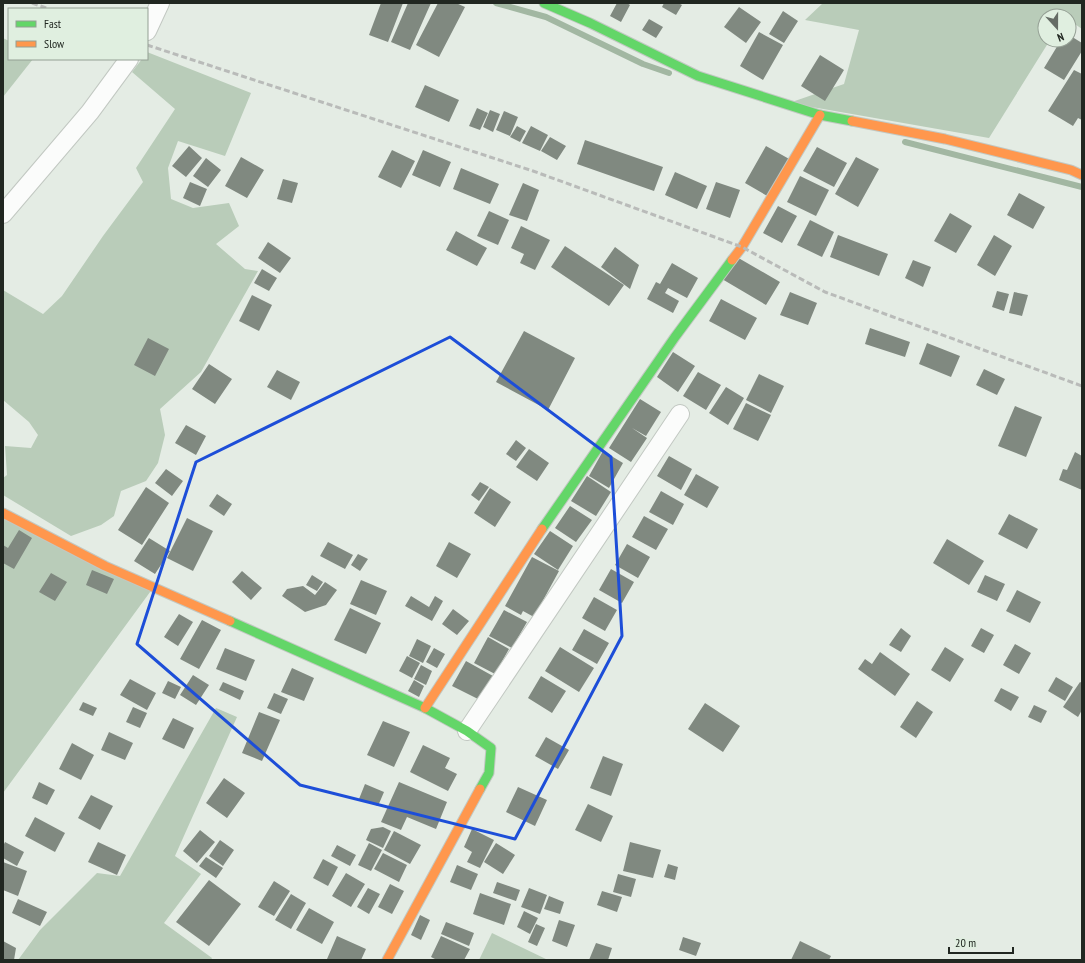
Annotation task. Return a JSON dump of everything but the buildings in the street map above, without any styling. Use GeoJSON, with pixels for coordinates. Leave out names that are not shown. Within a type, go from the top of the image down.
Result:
{"type":"FeatureCollection","features":[{"type":"Feature","properties":{"kind":"street"},"geometry":{"type":"LineString","coordinates":[[148,28],[160,3]]}},
{"type":"Feature","properties":{"kind":"street"},"geometry":{"type":"LineString","coordinates":[[544,3],[583,20],[698,76],[820,115],[945,139],[1071,170],[1082,175]]}},
{"type":"Feature","properties":{"kind":"street"},"geometry":{"type":"LineString","coordinates":[[3,214],[90,112],[128,60]]}},
{"type":"Feature","properties":{"kind":"street"},"geometry":{"type":"LineString","coordinates":[[425,708],[543,528],[675,336],[742,247],[820,115]]}},
{"type":"Feature","properties":{"kind":"street"},"geometry":{"type":"LineString","coordinates":[[467,731],[680,414]]}},
{"type":"Feature","properties":{"kind":"street"},"geometry":{"type":"LineString","coordinates":[[3,513],[105,566],[425,708],[467,731],[491,748],[489,773],[387,960]]}},
{"type":"Feature","properties":{"kind":"highlighted area"},"geometry":{"type":"Polygon","coordinates":[[[450,337],[611,457],[622,636],[515,839],[300,785],[137,644],[196,462],[450,337]]]}},
{"type":"Feature","properties":{"kind":"green space"},"geometry":{"type":"Polygon","coordinates":[[[823,3],[1082,3],[1082,29],[1077,26],[1077,8],[1037,8],[1037,48],[1045,48],[989,138],[789,103],[844,84],[859,30],[805,20],[823,3]]]}},
{"type":"Feature","properties":{"kind":"green space"},"geometry":{"type":"Polygon","coordinates":[[[3,38],[8,40],[8,60],[32,60],[3,97],[3,38]]]}},
{"type":"Feature","properties":{"kind":"green space"},"geometry":{"type":"Polygon","coordinates":[[[148,52],[251,93],[225,156],[178,141],[168,168],[171,199],[193,208],[229,203],[239,226],[216,244],[245,269],[258,271],[201,372],[160,409],[165,435],[158,463],[146,481],[121,491],[114,516],[101,525],[71,536],[3,495],[3,478],[7,475],[5,446],[31,448],[38,435],[29,422],[3,400],[3,290],[43,314],[62,296],[103,236],[143,182],[136,168],[175,109],[132,72],[141,60],[148,60],[148,52]]]}},
{"type":"Feature","properties":{"kind":"green space"},"geometry":{"type":"Polygon","coordinates":[[[3,512],[153,588],[3,793],[3,512]]]}},
{"type":"Feature","properties":{"kind":"green space"},"geometry":{"type":"Polygon","coordinates":[[[216,708],[237,717],[175,856],[201,874],[164,923],[212,958],[211,960],[18,960],[40,930],[97,873],[120,876],[216,708]]]}},
{"type":"Feature","properties":{"kind":"green space"},"geometry":{"type":"Polygon","coordinates":[[[492,933],[548,960],[479,960],[492,933]]]}},
{"type":"Feature","properties":{"kind":"waterway"},"geometry":{"type":"LineString","coordinates":[[496,3],[546,17],[643,64],[669,73]]}},
{"type":"Feature","properties":{"kind":"waterway"},"geometry":{"type":"LineString","coordinates":[[905,142],[1082,187]]}},
{"type":"Feature","properties":{"kind":"railway"},"geometry":{"type":"LineString","coordinates":[[32,3],[46,8]]}},
{"type":"Feature","properties":{"kind":"railway"},"geometry":{"type":"LineString","coordinates":[[148,45],[533,171],[742,247],[825,292],[1082,386]]}},
{"type":"Feature","properties":{"kind":"traffic: fast"},"geometry":{"type":"LineString","coordinates":[[544,3],[590,23],[698,76],[820,115],[852,121]]}},
{"type":"Feature","properties":{"kind":"traffic: fast"},"geometry":{"type":"LineString","coordinates":[[542,529],[675,337],[732,260]]}},
{"type":"Feature","properties":{"kind":"traffic: fast"},"geometry":{"type":"LineString","coordinates":[[230,621],[425,708],[467,731],[491,748],[489,773],[480,789]]}},
{"type":"Feature","properties":{"kind":"traffic: slow"},"geometry":{"type":"LineString","coordinates":[[732,260],[742,247],[820,115]]}},
{"type":"Feature","properties":{"kind":"traffic: slow"},"geometry":{"type":"LineString","coordinates":[[852,121],[945,139],[1071,170],[1082,175]]}},
{"type":"Feature","properties":{"kind":"traffic: slow"},"geometry":{"type":"LineString","coordinates":[[3,513],[105,566],[230,621]]}},
{"type":"Feature","properties":{"kind":"traffic: slow"},"geometry":{"type":"LineString","coordinates":[[425,708],[542,529]]}},
{"type":"Feature","properties":{"kind":"traffic: slow"},"geometry":{"type":"LineString","coordinates":[[387,960],[480,789]]}}]}
